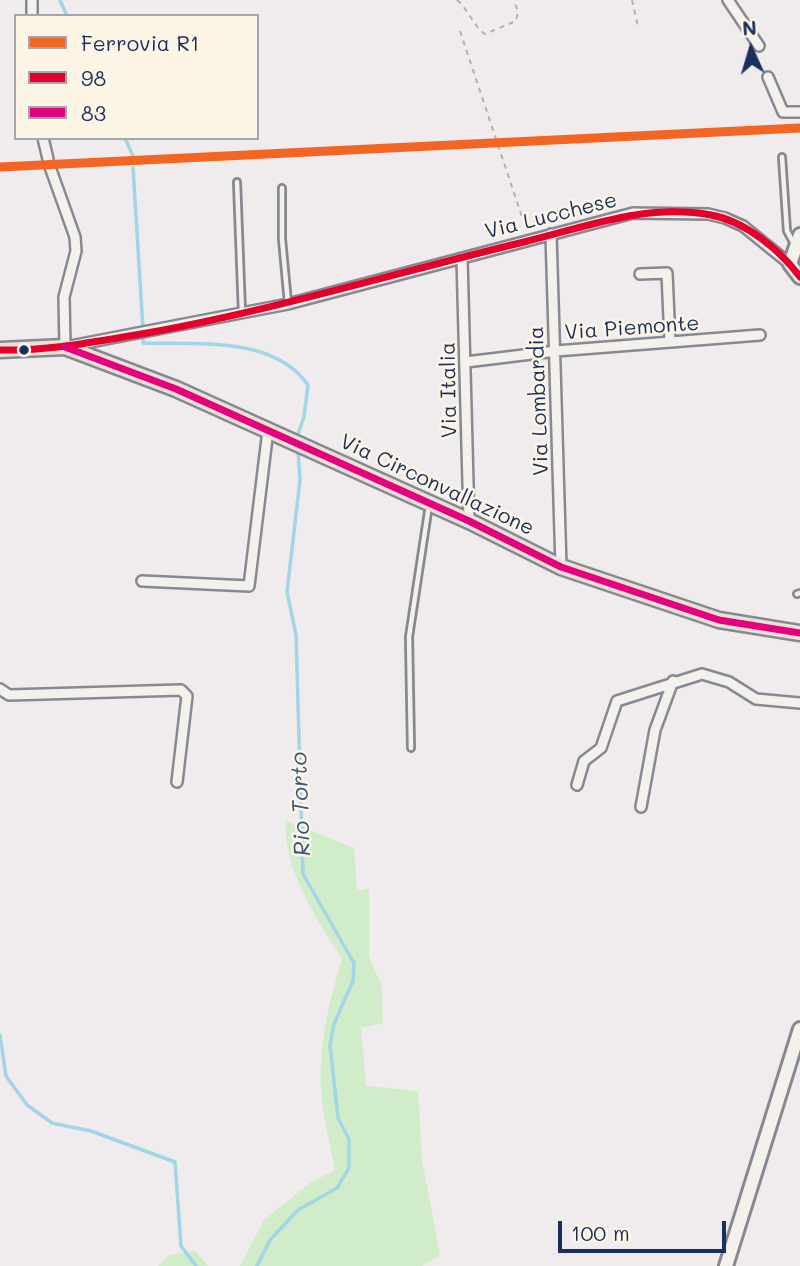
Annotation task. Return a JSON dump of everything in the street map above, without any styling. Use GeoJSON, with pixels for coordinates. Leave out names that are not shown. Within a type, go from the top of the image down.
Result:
{"type":"FeatureCollection","features":[{"type":"Feature","properties":{"kind":"main road"},"geometry":{"type":"LineString","coordinates":[[0,350],[65,347]]}},
{"type":"Feature","properties":{"kind":"main road","name":"Via Circonvallazione"},"geometry":{"type":"LineString","coordinates":[[65,347],[176,389],[470,521],[561,567],[719,620],[800,633]]}},
{"type":"Feature","properties":{"kind":"street"},"geometry":{"type":"LineString","coordinates":[[728,0],[759,46]]}},
{"type":"Feature","properties":{"kind":"street"},"geometry":{"type":"LineString","coordinates":[[768,77],[783,112],[800,112]]}},
{"type":"Feature","properties":{"kind":"street"},"geometry":{"type":"LineString","coordinates":[[43,140],[75,237],[76,251],[64,297],[65,347]]}},
{"type":"Feature","properties":{"kind":"street","name":"Via Lucchese"},"geometry":{"type":"LineString","coordinates":[[65,347],[288,304],[633,213],[708,214],[743,226],[790,264]]}},
{"type":"Feature","properties":{"kind":"street","name":"Via Lombardia"},"geometry":{"type":"LineString","coordinates":[[551,234],[561,567]]}},
{"type":"Feature","properties":{"kind":"street"},"geometry":{"type":"LineString","coordinates":[[798,241],[790,264],[800,277]]}},
{"type":"Feature","properties":{"kind":"street","name":"Via Italia"},"geometry":{"type":"LineString","coordinates":[[462,257],[470,521]]}},
{"type":"Feature","properties":{"kind":"street"},"geometry":{"type":"LineString","coordinates":[[640,274],[667,273],[670,342]]}},
{"type":"Feature","properties":{"kind":"street","name":"Via Piemonte"},"geometry":{"type":"LineString","coordinates":[[466,362],[556,351],[760,335]]}},
{"type":"Feature","properties":{"kind":"street"},"geometry":{"type":"LineString","coordinates":[[142,582],[249,586],[268,430]]}},
{"type":"Feature","properties":{"kind":"street"},"geometry":{"type":"LineString","coordinates":[[577,785],[584,761],[601,748],[617,701],[673,681],[702,674],[729,682],[756,699],[800,703]]}},
{"type":"Feature","properties":{"kind":"street"},"geometry":{"type":"LineString","coordinates":[[640,807],[655,730],[673,681]]}},
{"type":"Feature","properties":{"kind":"street"},"geometry":{"type":"LineString","coordinates":[[0,690],[9,695],[181,690],[187,696],[177,782]]}},
{"type":"Feature","properties":{"kind":"street"},"geometry":{"type":"LineString","coordinates":[[726,1266],[800,1029]]}},
{"type":"Feature","properties":{"kind":"lane"},"geometry":{"type":"LineString","coordinates":[[782,157],[787,231],[798,241]]}},
{"type":"Feature","properties":{"kind":"lane"},"geometry":{"type":"LineString","coordinates":[[237,182],[242,314]]}},
{"type":"Feature","properties":{"kind":"lane"},"geometry":{"type":"LineString","coordinates":[[282,188],[282,239],[288,304]]}},
{"type":"Feature","properties":{"kind":"lane"},"geometry":{"type":"LineString","coordinates":[[411,748],[409,636],[429,503]]}},
{"type":"Feature","properties":{"kind":"path"},"geometry":{"type":"LineString","coordinates":[[457,0],[468,9],[478,30],[485,34],[516,21],[518,12],[514,0]]}},
{"type":"Feature","properties":{"kind":"path"},"geometry":{"type":"LineString","coordinates":[[632,0],[638,27]]}},
{"type":"Feature","properties":{"kind":"path"},"geometry":{"type":"LineString","coordinates":[[460,31],[530,240]]}},
{"type":"Feature","properties":{"kind":"green space"},"geometry":{"type":"Polygon","coordinates":[[[285,820],[354,848],[357,891],[369,888],[369,956],[382,987],[383,1023],[361,1028],[366,1086],[418,1091],[422,1160],[440,1255],[422,1266],[240,1266],[264,1220],[310,1183],[335,1170],[323,1109],[321,1072],[326,1023],[342,959],[312,910],[296,876],[286,839],[285,820]]]}},
{"type":"Feature","properties":{"kind":"green space"},"geometry":{"type":"Polygon","coordinates":[[[195,1251],[208,1266],[158,1266],[169,1255],[195,1251]]]}},
{"type":"Feature","properties":{"kind":"waterway"},"geometry":{"type":"LineString","coordinates":[[60,0],[66,14]]}},
{"type":"Feature","properties":{"kind":"waterway"},"geometry":{"type":"LineString","coordinates":[[126,140],[133,156]]}},
{"type":"Feature","properties":{"kind":"waterway"},"geometry":{"type":"LineString","coordinates":[[133,168],[143,329]]}},
{"type":"Feature","properties":{"kind":"waterway"},"geometry":{"type":"LineString","coordinates":[[143,336],[143,343],[209,344],[254,350],[293,369],[308,385],[304,417],[298,434]]}},
{"type":"Feature","properties":{"kind":"waterway","name":"Rio Torto"},"geometry":{"type":"LineString","coordinates":[[257,1266],[270,1240],[298,1210],[337,1188],[349,1168],[349,1139],[338,1118],[330,1045],[334,1024],[353,981],[354,963],[303,874],[296,635],[287,592],[300,480],[298,450]]}},
{"type":"Feature","properties":{"kind":"waterway"},"geometry":{"type":"LineString","coordinates":[[0,1035],[6,1076],[27,1105],[52,1123],[91,1131],[175,1162],[181,1246],[196,1266]]}},
{"type":"Feature","properties":{"kind":"railway"},"geometry":{"type":"LineString","coordinates":[[708,132],[800,128]]}},
{"type":"Feature","properties":{"kind":"rail line","name":"R1"},"geometry":{"type":"LineString","coordinates":[[0,167],[800,128]]}},
{"type":"Feature","properties":{"kind":"transit line","name":"98"},"geometry":{"type":"LineString","coordinates":[[0,350],[74,345],[195,324],[639,214],[687,212],[724,218],[761,238],[800,277]]}},
{"type":"Feature","properties":{"kind":"transit line","name":"83"},"geometry":{"type":"LineString","coordinates":[[65,347],[176,389],[469,521],[561,567],[719,620],[800,633]]}}]}
